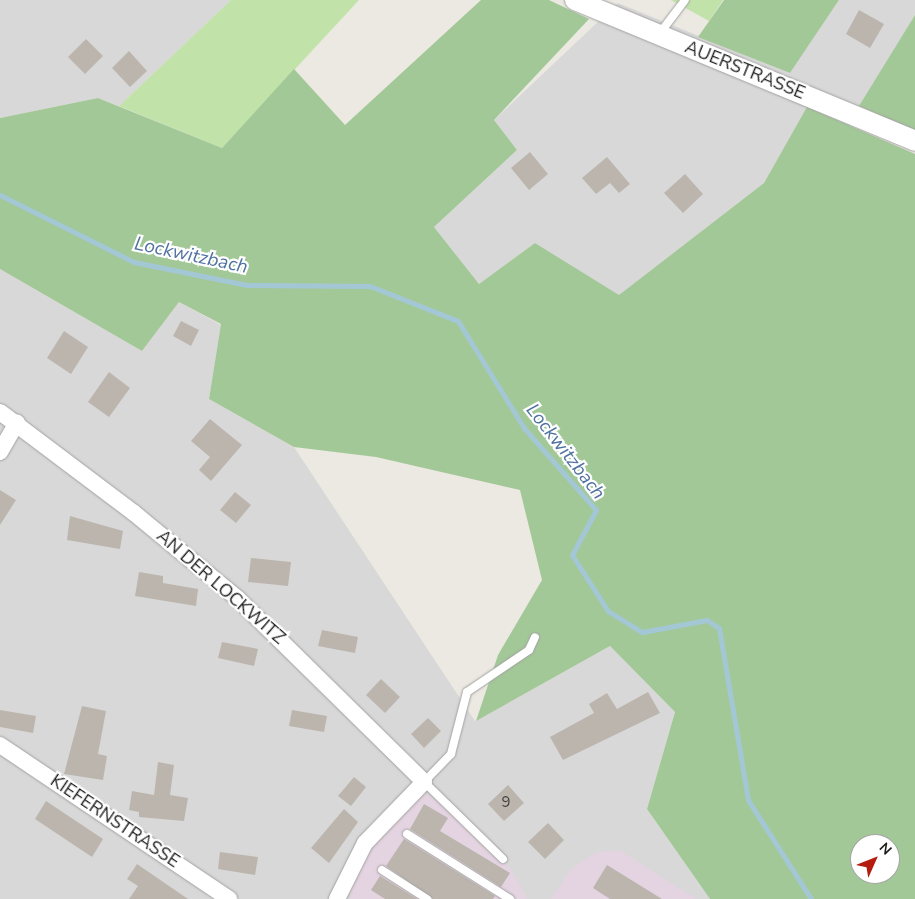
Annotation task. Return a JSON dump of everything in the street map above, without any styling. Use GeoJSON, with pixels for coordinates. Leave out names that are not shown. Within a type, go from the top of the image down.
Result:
{"type":"FeatureCollection","features":[{"type":"Feature","properties":{"kind":"street","name":"AUERSTRASSE"},"geometry":{"type":"LineString","coordinates":[[575,0],[915,141]]}},
{"type":"Feature","properties":{"kind":"street","name":"AN DER LOCKWITZ"},"geometry":{"type":"LineString","coordinates":[[0,412],[17,423],[237,598],[424,782]]}},
{"type":"Feature","properties":{"kind":"street"},"geometry":{"type":"LineString","coordinates":[[0,452],[17,423]]}},
{"type":"Feature","properties":{"kind":"street","name":"KIEFERNSTRASSE"},"geometry":{"type":"LineString","coordinates":[[0,745],[229,899]]}},
{"type":"Feature","properties":{"kind":"street"},"geometry":{"type":"LineString","coordinates":[[336,899],[365,843],[424,782]]}},
{"type":"Feature","properties":{"kind":"lane"},"geometry":{"type":"LineString","coordinates":[[659,34],[685,0]]}},
{"type":"Feature","properties":{"kind":"lane"},"geometry":{"type":"LineString","coordinates":[[503,859],[424,782],[451,754],[467,692],[529,650],[534,637]]}},
{"type":"Feature","properties":{"kind":"lane"},"geometry":{"type":"LineString","coordinates":[[406,834],[510,899]]}},
{"type":"Feature","properties":{"kind":"lane"},"geometry":{"type":"LineString","coordinates":[[382,870],[427,899]]}},
{"type":"Feature","properties":{"kind":"shaded area"},"geometry":{"type":"Polygon","coordinates":[[[0,0],[231,0],[119,106],[98,98],[0,118],[0,0]]]}},
{"type":"Feature","properties":{"kind":"shaded area"},"geometry":{"type":"Polygon","coordinates":[[[839,0],[915,0],[915,15],[849,126],[807,108],[764,183],[618,296],[535,243],[479,284],[434,227],[517,150],[494,120],[618,3],[790,73],[839,0]]]}},
{"type":"Feature","properties":{"kind":"shaded area"},"geometry":{"type":"Polygon","coordinates":[[[0,269],[142,351],[179,302],[221,325],[209,399],[294,447],[475,721],[610,646],[675,712],[647,809],[710,899],[0,899],[0,269]]]}},
{"type":"Feature","properties":{"kind":"shaded area"},"geometry":{"type":"Polygon","coordinates":[[[427,793],[512,870],[527,899],[350,899],[351,880],[371,851],[398,816],[427,793]]]}},
{"type":"Feature","properties":{"kind":"shaded area"},"geometry":{"type":"Polygon","coordinates":[[[621,851],[696,899],[551,899],[570,870],[597,852],[621,851]]]}},
{"type":"Feature","properties":{"kind":"green space"},"geometry":{"type":"Polygon","coordinates":[[[231,0],[359,0],[222,148],[119,106],[231,0]]]}},
{"type":"Feature","properties":{"kind":"green space"},"geometry":{"type":"Polygon","coordinates":[[[481,0],[549,0],[589,19],[494,120],[517,150],[434,227],[479,284],[535,243],[619,295],[764,183],[807,107],[915,154],[915,899],[710,899],[647,809],[675,712],[610,646],[476,721],[498,655],[542,580],[520,490],[376,457],[294,447],[209,399],[221,324],[179,302],[142,351],[0,269],[0,118],[98,98],[222,148],[294,69],[345,125],[481,0]]]}},
{"type":"Feature","properties":{"kind":"green space"},"geometry":{"type":"Polygon","coordinates":[[[671,0],[723,0],[709,21],[671,0]]]}},
{"type":"Feature","properties":{"kind":"green space"},"geometry":{"type":"Polygon","coordinates":[[[724,0],[839,0],[790,73],[698,37],[724,0]]]}},
{"type":"Feature","properties":{"kind":"green space"},"geometry":{"type":"Polygon","coordinates":[[[915,15],[915,131],[859,106],[915,15]]]}},
{"type":"Feature","properties":{"kind":"building"},"geometry":{"type":"Polygon","coordinates":[[[859,10],[884,24],[870,48],[846,34],[859,10]]]}},
{"type":"Feature","properties":{"kind":"building"},"geometry":{"type":"Polygon","coordinates":[[[86,39],[103,56],[85,74],[68,57],[86,39]]]}},
{"type":"Feature","properties":{"kind":"building"},"geometry":{"type":"Polygon","coordinates":[[[129,51],[147,71],[130,87],[112,68],[129,51]]]}},
{"type":"Feature","properties":{"kind":"building"},"geometry":{"type":"Polygon","coordinates":[[[530,152],[548,174],[529,190],[511,168],[530,152]]]}},
{"type":"Feature","properties":{"kind":"building"},"geometry":{"type":"Polygon","coordinates":[[[607,157],[630,184],[619,193],[610,183],[596,194],[582,178],[607,157]]]}},
{"type":"Feature","properties":{"kind":"building"},"geometry":{"type":"Polygon","coordinates":[[[685,174],[703,194],[683,213],[664,193],[685,174]]]}},
{"type":"Feature","properties":{"kind":"building"},"geometry":{"type":"Polygon","coordinates":[[[181,321],[199,330],[191,346],[173,336],[181,321]]]}},
{"type":"Feature","properties":{"kind":"building"},"geometry":{"type":"Polygon","coordinates":[[[64,331],[88,347],[71,374],[47,358],[64,331]]]}},
{"type":"Feature","properties":{"kind":"building"},"geometry":{"type":"Polygon","coordinates":[[[109,372],[130,388],[109,417],[88,402],[109,372]]]}},
{"type":"Feature","properties":{"kind":"building"},"geometry":{"type":"Polygon","coordinates":[[[210,419],[242,445],[211,481],[199,470],[210,457],[191,441],[210,419]]]}},
{"type":"Feature","properties":{"kind":"building"},"geometry":{"type":"Polygon","coordinates":[[[0,490],[16,500],[0,525],[0,490]]]}},
{"type":"Feature","properties":{"kind":"building"},"geometry":{"type":"Polygon","coordinates":[[[235,492],[251,505],[236,523],[220,510],[235,492]]]}},
{"type":"Feature","properties":{"kind":"building"},"geometry":{"type":"Polygon","coordinates":[[[70,516],[123,531],[120,549],[67,540],[70,516]]]}},
{"type":"Feature","properties":{"kind":"building"},"geometry":{"type":"Polygon","coordinates":[[[251,558],[291,562],[288,586],[248,582],[251,558]]]}},
{"type":"Feature","properties":{"kind":"building"},"geometry":{"type":"Polygon","coordinates":[[[139,572],[163,576],[163,583],[198,589],[196,606],[135,596],[139,572]]]}},
{"type":"Feature","properties":{"kind":"building"},"geometry":{"type":"Polygon","coordinates":[[[322,630],[358,637],[355,653],[318,646],[322,630]]]}},
{"type":"Feature","properties":{"kind":"building"},"geometry":{"type":"Polygon","coordinates":[[[222,642],[258,649],[254,666],[218,658],[222,642]]]}},
{"type":"Feature","properties":{"kind":"building"},"geometry":{"type":"Polygon","coordinates":[[[381,679],[400,697],[385,713],[366,695],[381,679]]]}},
{"type":"Feature","properties":{"kind":"building"},"geometry":{"type":"Polygon","coordinates":[[[648,692],[660,713],[563,760],[550,737],[594,713],[589,704],[607,693],[617,709],[648,692]]]}},
{"type":"Feature","properties":{"kind":"building"},"geometry":{"type":"Polygon","coordinates":[[[82,706],[106,711],[98,754],[107,756],[103,780],[64,774],[82,706]]]}},
{"type":"Feature","properties":{"kind":"building"},"geometry":{"type":"Polygon","coordinates":[[[0,710],[36,716],[33,733],[0,727],[0,710]]]}},
{"type":"Feature","properties":{"kind":"building"},"geometry":{"type":"Polygon","coordinates":[[[292,710],[327,716],[324,732],[289,726],[292,710]]]}},
{"type":"Feature","properties":{"kind":"building"},"geometry":{"type":"Polygon","coordinates":[[[428,718],[441,731],[424,748],[411,734],[428,718]]]}},
{"type":"Feature","properties":{"kind":"building"},"geometry":{"type":"Polygon","coordinates":[[[158,762],[174,765],[170,795],[188,798],[184,821],[139,817],[139,812],[129,810],[132,791],[154,795],[158,762]]]}},
{"type":"Feature","properties":{"kind":"building"},"geometry":{"type":"Polygon","coordinates":[[[354,777],[366,787],[351,806],[338,796],[354,777]]]}},
{"type":"Feature","properties":{"kind":"building"},"geometry":{"type":"Polygon","coordinates":[[[508,785],[524,803],[504,821],[488,804],[508,785]]]}},
{"type":"Feature","properties":{"kind":"building"},"geometry":{"type":"Polygon","coordinates":[[[46,801],[103,839],[92,857],[35,819],[46,801]]]}},
{"type":"Feature","properties":{"kind":"building"},"geometry":{"type":"Polygon","coordinates":[[[424,804],[448,818],[440,831],[510,873],[501,887],[410,829],[424,804]]]}},
{"type":"Feature","properties":{"kind":"building"},"geometry":{"type":"Polygon","coordinates":[[[344,809],[358,822],[329,863],[311,848],[344,809]]]}},
{"type":"Feature","properties":{"kind":"building"},"geometry":{"type":"Polygon","coordinates":[[[548,823],[564,840],[545,859],[528,842],[548,823]]]}},
{"type":"Feature","properties":{"kind":"building"},"geometry":{"type":"Polygon","coordinates":[[[404,839],[495,896],[493,899],[433,899],[386,866],[404,839]]]}},
{"type":"Feature","properties":{"kind":"building"},"geometry":{"type":"Polygon","coordinates":[[[220,852],[258,857],[255,875],[218,869],[220,852]]]}},
{"type":"Feature","properties":{"kind":"building"},"geometry":{"type":"Polygon","coordinates":[[[137,864],[188,899],[129,899],[138,886],[127,879],[137,864]]]}},
{"type":"Feature","properties":{"kind":"building"},"geometry":{"type":"Polygon","coordinates":[[[607,865],[662,899],[610,899],[593,888],[607,865]]]}},
{"type":"Feature","properties":{"kind":"building"},"geometry":{"type":"Polygon","coordinates":[[[380,876],[417,899],[385,899],[371,890],[380,876]]]}},
{"type":"Feature","properties":{"kind":"waterway","name":"Lockwitzbach"},"geometry":{"type":"LineString","coordinates":[[0,195],[134,262],[247,285],[370,286],[458,321],[524,428],[596,510],[572,555],[608,611],[642,632],[707,620],[719,628],[748,800],[811,899]]}}]}
